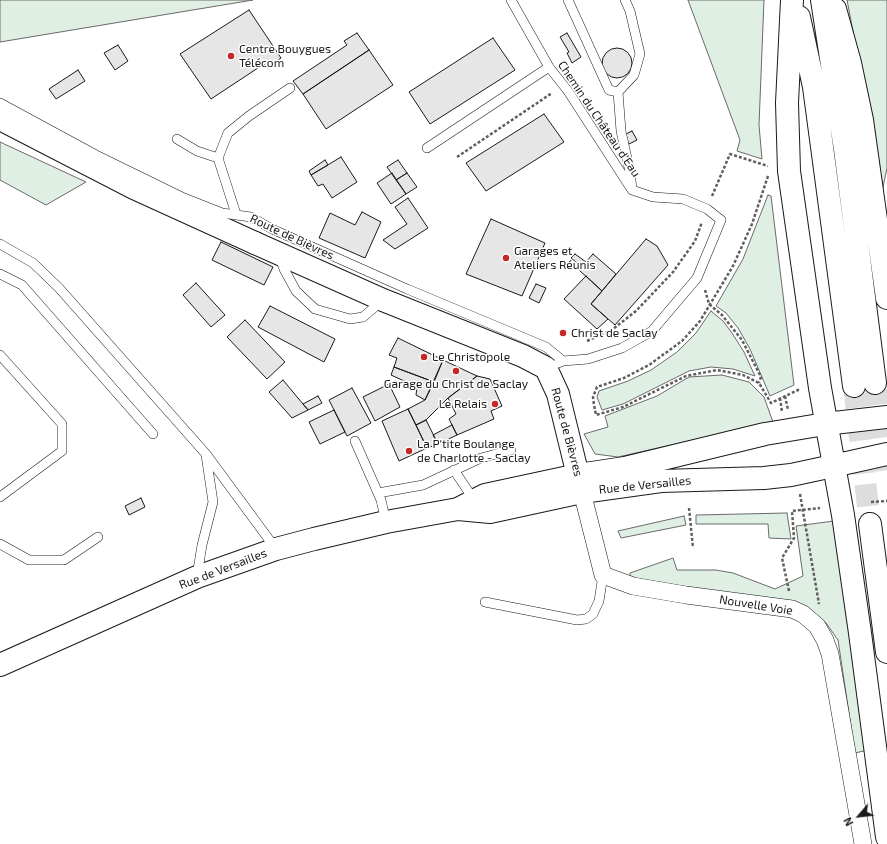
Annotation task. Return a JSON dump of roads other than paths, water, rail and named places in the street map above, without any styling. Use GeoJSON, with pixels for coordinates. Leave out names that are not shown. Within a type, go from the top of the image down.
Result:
{"type":"FeatureCollection","features":[{"type":"Feature","properties":{"kind":"main road"},"geometry":{"type":"LineString","coordinates":[[792,0],[787,104],[789,171],[825,424],[843,515],[887,837]]}},
{"type":"Feature","properties":{"kind":"main road"},"geometry":{"type":"LineString","coordinates":[[796,0],[814,87],[865,384],[845,148],[822,0]]}},
{"type":"Feature","properties":{"kind":"main road"},"geometry":{"type":"LineString","coordinates":[[830,0],[837,13],[862,120],[877,215],[887,298]]}},
{"type":"Feature","properties":{"kind":"main road"},"geometry":{"type":"LineString","coordinates":[[0,119],[134,188],[268,243]]}},
{"type":"Feature","properties":{"kind":"main road","name":"Route de Bièvres"},"geometry":{"type":"LineString","coordinates":[[268,243],[383,300],[523,356],[555,365],[558,394],[580,483]]}},
{"type":"Feature","properties":{"kind":"main road","name":"Rue de Versailles"},"geometry":{"type":"LineString","coordinates":[[580,483],[625,468],[765,434],[787,424],[825,424],[887,417]]}},
{"type":"Feature","properties":{"kind":"main road","name":"Rue de Versailles"},"geometry":{"type":"LineString","coordinates":[[0,665],[197,577],[276,549],[466,504],[485,495],[580,483],[764,478],[797,474],[887,454]]}},
{"type":"Feature","properties":{"kind":"main road"},"geometry":{"type":"LineString","coordinates":[[870,524],[887,652]]}},
{"type":"Feature","properties":{"kind":"street"},"geometry":{"type":"LineString","coordinates":[[580,483],[603,575]]}},
{"type":"Feature","properties":{"kind":"street","name":"Nouvelle Voie"},"geometry":{"type":"LineString","coordinates":[[603,575],[640,587],[686,596],[792,609],[803,614],[817,626],[825,640],[830,654],[863,844]]}},
{"type":"Feature","properties":{"kind":"lane","name":"Chemin du Château d'Eau"},"geometry":{"type":"LineString","coordinates":[[512,0],[549,67],[564,85],[632,190],[653,197],[683,199],[707,209],[721,220],[697,278],[652,331],[622,348],[588,359],[555,365]]}},
{"type":"Feature","properties":{"kind":"lane"},"geometry":{"type":"LineString","coordinates":[[568,0],[609,90],[618,92]]}},
{"type":"Feature","properties":{"kind":"lane"},"geometry":{"type":"LineString","coordinates":[[625,0],[630,11],[640,54],[634,75],[618,92],[621,131],[630,172],[632,190]]}},
{"type":"Feature","properties":{"kind":"lane"},"geometry":{"type":"LineString","coordinates":[[427,148],[549,67]]}},
{"type":"Feature","properties":{"kind":"lane"},"geometry":{"type":"LineString","coordinates":[[236,214],[218,158],[228,133],[249,116],[290,88]]}},
{"type":"Feature","properties":{"kind":"lane","name":"Route de Bièvres"},"geometry":{"type":"LineString","coordinates":[[0,103],[96,155],[184,198],[222,213],[251,217],[268,243],[407,289],[546,347],[555,365]]}},
{"type":"Feature","properties":{"kind":"lane"},"geometry":{"type":"LineString","coordinates":[[177,139],[197,151],[218,158]]}},
{"type":"Feature","properties":{"kind":"lane"},"geometry":{"type":"LineString","coordinates":[[268,243],[296,291],[315,309],[350,319],[363,317],[383,300]]}},
{"type":"Feature","properties":{"kind":"lane"},"geometry":{"type":"LineString","coordinates":[[0,244],[33,263],[59,288],[206,454],[276,549]]}},
{"type":"Feature","properties":{"kind":"lane"},"geometry":{"type":"LineString","coordinates":[[0,274],[22,285],[153,434]]}},
{"type":"Feature","properties":{"kind":"lane"},"geometry":{"type":"LineString","coordinates":[[0,355],[62,424],[62,451],[0,497]]}},
{"type":"Feature","properties":{"kind":"lane"},"geometry":{"type":"LineString","coordinates":[[355,441],[378,493],[386,522]]}},
{"type":"Feature","properties":{"kind":"lane"},"geometry":{"type":"LineString","coordinates":[[378,493],[424,485],[481,458],[511,450]]}},
{"type":"Feature","properties":{"kind":"lane"},"geometry":{"type":"LineString","coordinates":[[197,577],[202,545],[213,502],[206,454]]}},
{"type":"Feature","properties":{"kind":"lane"},"geometry":{"type":"LineString","coordinates":[[454,470],[466,504]]}},
{"type":"Feature","properties":{"kind":"lane"},"geometry":{"type":"LineString","coordinates":[[0,544],[29,560],[64,560],[98,537]]}},
{"type":"Feature","properties":{"kind":"lane"},"geometry":{"type":"LineString","coordinates":[[485,602],[577,620],[586,618],[593,614],[599,601],[603,575]]}},
{"type":"Feature","properties":{"kind":"tunnel"},"geometry":{"type":"LineString","coordinates":[[875,383],[887,476]]}},
{"type":"Feature","properties":{"kind":"tunnel"},"geometry":{"type":"LineString","coordinates":[[854,386],[870,524]]}},
{"type":"Feature","properties":{"kind":"place","name":"Centre Bouygues Télécom"},"geometry":{"type":"Point","coordinates":[231,56]}},
{"type":"Feature","properties":{"kind":"place","name":"Garages et Ateliers Réunis"},"geometry":{"type":"Point","coordinates":[506,258]}},
{"type":"Feature","properties":{"kind":"place","name":"Christ de Saclay"},"geometry":{"type":"Point","coordinates":[563,333]}},
{"type":"Feature","properties":{"kind":"place","name":"Le Christopole"},"geometry":{"type":"Point","coordinates":[424,357]}},
{"type":"Feature","properties":{"kind":"place","name":"Garage du Christ de Saclay"},"geometry":{"type":"Point","coordinates":[456,371]}},
{"type":"Feature","properties":{"kind":"place","name":"Le Relais"},"geometry":{"type":"Point","coordinates":[495,404]}},
{"type":"Feature","properties":{"kind":"place","name":"La P'tite Boulange de Charlotte - Saclay"},"geometry":{"type":"Point","coordinates":[409,451]}}]}
